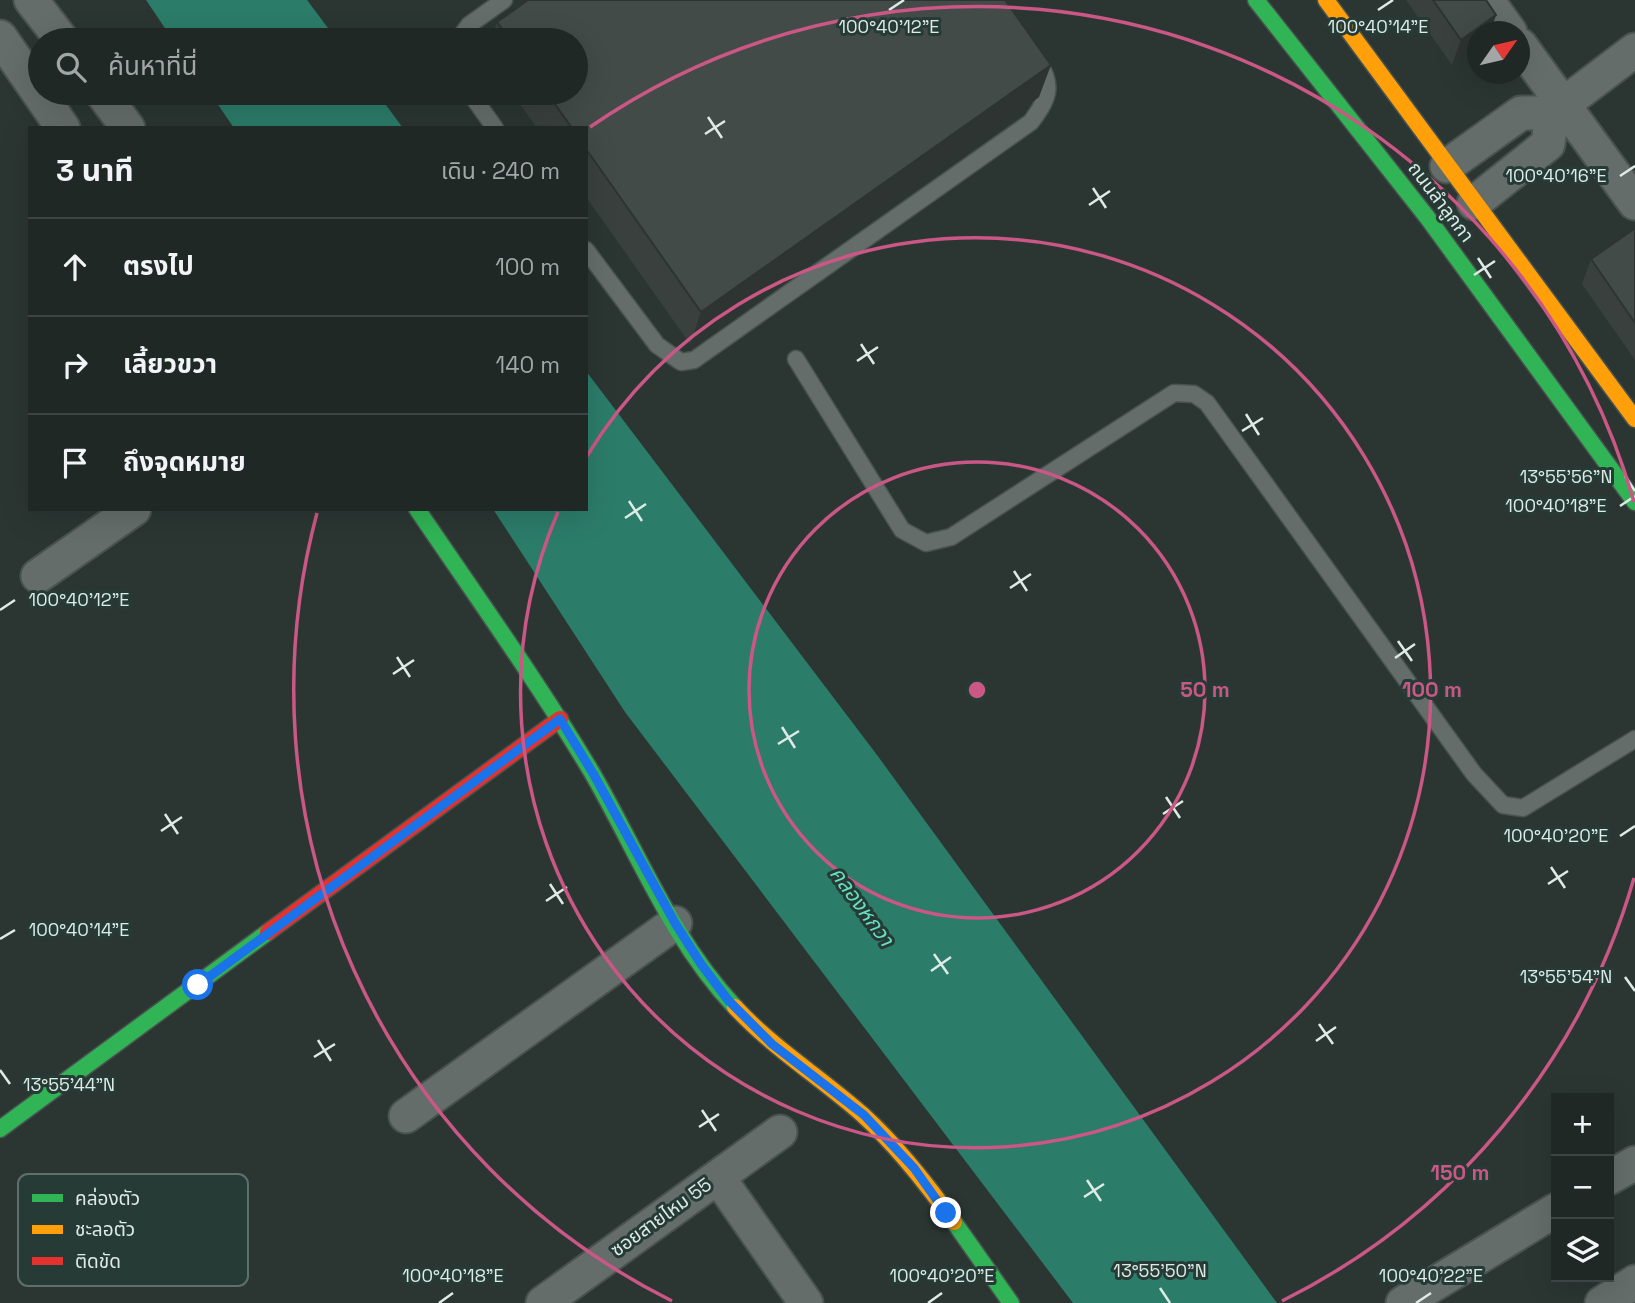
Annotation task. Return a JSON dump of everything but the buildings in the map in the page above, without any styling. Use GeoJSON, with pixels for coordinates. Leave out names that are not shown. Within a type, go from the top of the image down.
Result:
{"type":"FeatureCollection","features":[{"type":"Feature","properties":{"kind":"street"},"geometry":{"type":"LineString","coordinates":[[31,0],[53,28]]}},
{"type":"Feature","properties":{"kind":"street","name":"ถนนลำลูกกา"},"geometry":{"type":"LineString","coordinates":[[1256,0],[1427,217],[1635,502]]}},
{"type":"Feature","properties":{"kind":"street","name":"ถนนลำลูกกา"},"geometry":{"type":"LineString","coordinates":[[1326,0],[1635,419]]}},
{"type":"Feature","properties":{"kind":"street"},"geometry":{"type":"LineString","coordinates":[[1487,0],[1502,21]]}},
{"type":"Feature","properties":{"kind":"street"},"geometry":{"type":"LineString","coordinates":[[0,37],[11,75],[28,92]]}},
{"type":"Feature","properties":{"kind":"street"},"geometry":{"type":"LineString","coordinates":[[1447,166],[1521,113],[1557,109],[1635,50]]}},
{"type":"Feature","properties":{"kind":"street"},"geometry":{"type":"LineString","coordinates":[[1530,63],[1557,109],[1635,203]]}},
{"type":"Feature","properties":{"kind":"street"},"geometry":{"type":"LineString","coordinates":[[40,105],[61,126]]}},
{"type":"Feature","properties":{"kind":"street"},"geometry":{"type":"LineString","coordinates":[[111,105],[127,126]]}},
{"type":"Feature","properties":{"kind":"street"},"geometry":{"type":"LineString","coordinates":[[1474,203],[1548,145],[1557,109]]}},
{"type":"Feature","properties":{"kind":"street"},"geometry":{"type":"LineString","coordinates":[[38,576],[131,511]]}},
{"type":"Feature","properties":{"kind":"street"},"geometry":{"type":"LineString","coordinates":[[418,511],[560,719],[701,964],[728,1000],[772,1044],[864,1115],[914,1168],[1010,1303]]}},
{"type":"Feature","properties":{"kind":"street"},"geometry":{"type":"LineString","coordinates":[[0,1129],[560,719]]}},
{"type":"Feature","properties":{"kind":"street"},"geometry":{"type":"LineString","coordinates":[[406,1116],[675,923]]}},
{"type":"Feature","properties":{"kind":"street","name":"ซอยสายไหม 55"},"geometry":{"type":"LineString","coordinates":[[543,1303],[579,1293],[718,1177],[780,1132]]}},
{"type":"Feature","properties":{"kind":"street"},"geometry":{"type":"LineString","coordinates":[[1614,1175],[1635,1163]]}},
{"type":"Feature","properties":{"kind":"street"},"geometry":{"type":"LineString","coordinates":[[718,1177],[806,1303]]}},
{"type":"Feature","properties":{"kind":"street"},"geometry":{"type":"LineString","coordinates":[[1403,1303],[1551,1213]]}},
{"type":"Feature","properties":{"kind":"street"},"geometry":{"type":"LineString","coordinates":[[1602,1303],[1635,1282]]}},
{"type":"Feature","properties":{"kind":"lane"},"geometry":{"type":"LineString","coordinates":[[467,28],[503,0]]}},
{"type":"Feature","properties":{"kind":"lane"},"geometry":{"type":"LineString","coordinates":[[588,253],[657,345],[681,362],[694,360],[1031,122],[1046,102],[1049,88],[1042,68],[1027,45]]}},
{"type":"Feature","properties":{"kind":"lane"},"geometry":{"type":"LineString","coordinates":[[479,105],[494,126]]}},
{"type":"Feature","properties":{"kind":"lane"},"geometry":{"type":"LineString","coordinates":[[796,359],[902,530],[926,543],[951,537],[1174,393],[1194,394],[1207,403],[1474,774],[1503,806],[1523,808],[1635,738]]}},
{"type":"Feature","properties":{"kind":"water"},"geometry":{"type":"Polygon","coordinates":[[[146,0],[307,0],[328,28],[165,28],[146,0]]]}},
{"type":"Feature","properties":{"kind":"water"},"geometry":{"type":"Polygon","coordinates":[[[218,105],[386,105],[402,126],[233,126],[218,105]]]}},
{"type":"Feature","properties":{"kind":"water","name":"คลองหกวา"},"geometry":{"type":"Polygon","coordinates":[[[588,374],[877,755],[1277,1303],[1073,1303],[625,712],[494,511],[588,511],[588,374]]]}},
{"type":"Feature","properties":{"kind":"traffic: fast"},"geometry":{"type":"LineString","coordinates":[[1256,0],[1427,217],[1635,502]]}},
{"type":"Feature","properties":{"kind":"traffic: fast"},"geometry":{"type":"LineString","coordinates":[[418,511],[570,737],[692,953],[735,1007]]}},
{"type":"Feature","properties":{"kind":"traffic: fast"},"geometry":{"type":"LineString","coordinates":[[0,1129],[268,932]]}},
{"type":"Feature","properties":{"kind":"traffic: fast"},"geometry":{"type":"LineString","coordinates":[[954,1222],[1011,1303]]}},
{"type":"Feature","properties":{"kind":"traffic: slow"},"geometry":{"type":"LineString","coordinates":[[1326,0],[1635,419]]}},
{"type":"Feature","properties":{"kind":"traffic: slow"},"geometry":{"type":"LineString","coordinates":[[735,1007],[765,1036],[876,1127],[911,1166],[954,1222]]}},
{"type":"Feature","properties":{"kind":"traffic: jam"},"geometry":{"type":"LineString","coordinates":[[268,932],[560,719]]}},
{"type":"Feature","properties":{"kind":"route"},"geometry":{"type":"LineString","coordinates":[[198,985],[560,719],[594,775],[675,923],[728,1000],[772,1044],[864,1115],[914,1168],[946,1213]]}}]}
